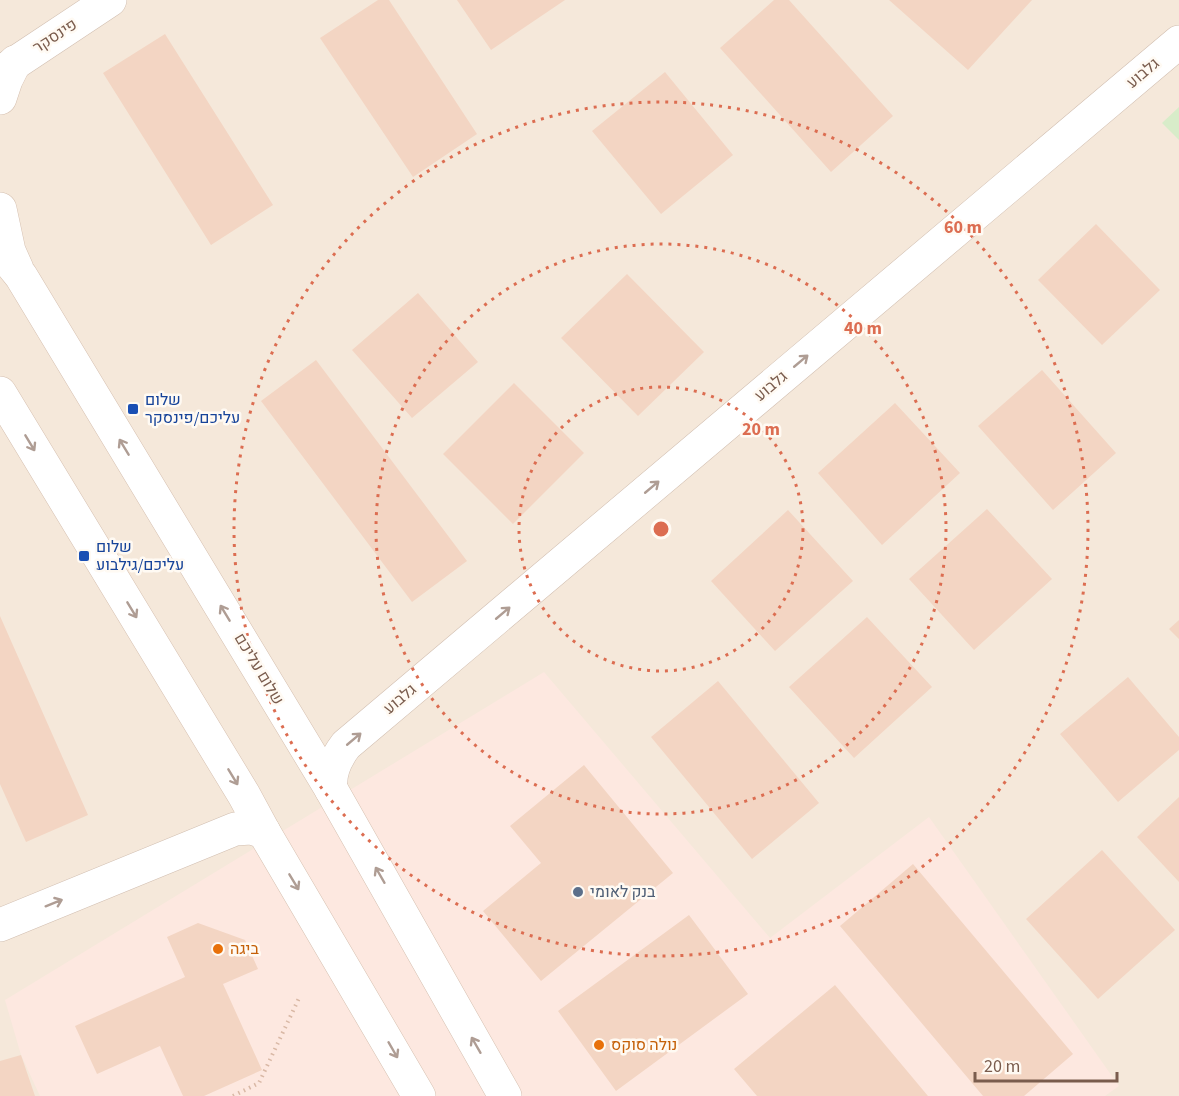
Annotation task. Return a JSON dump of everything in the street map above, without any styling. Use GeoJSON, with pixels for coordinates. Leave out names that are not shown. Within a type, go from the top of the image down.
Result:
{"type":"FeatureCollection","features":[{"type":"Feature","properties":{"kind":"main road","name":"פינסקר"},"geometry":{"type":"LineString","coordinates":[[5,65],[110,0]]}},
{"type":"Feature","properties":{"kind":"main road","name":"גלבוע"},"geometry":{"type":"LineString","coordinates":[[331,789],[330,782],[335,762],[346,745],[1179,42]]}},
{"type":"Feature","properties":{"kind":"main road"},"geometry":{"type":"LineString","coordinates":[[0,98],[6,80],[5,65]]}},
{"type":"Feature","properties":{"kind":"main road"},"geometry":{"type":"LineString","coordinates":[[0,209],[9,251],[21,276]]}},
{"type":"Feature","properties":{"kind":"main road","name":"שלום עליכם"},"geometry":{"type":"LineString","coordinates":[[0,250],[21,276],[331,789],[505,1096]]}},
{"type":"Feature","properties":{"kind":"main road"},"geometry":{"type":"LineString","coordinates":[[0,393],[238,785],[419,1096]]}},
{"type":"Feature","properties":{"kind":"main road"},"geometry":{"type":"LineString","coordinates":[[0,925],[235,829],[251,828],[264,832]]}},
{"type":"Feature","properties":{"kind":"path"},"geometry":{"type":"LineString","coordinates":[[233,1096],[259,1083],[300,996]]}},
{"type":"Feature","properties":{"kind":"shaded area"},"geometry":{"type":"Polygon","coordinates":[[[0,0],[1179,0],[1179,1096],[0,1096],[0,0]]]}},
{"type":"Feature","properties":{"kind":"shaded area"},"geometry":{"type":"Polygon","coordinates":[[[544,672],[770,938],[929,817],[1119,1086],[1105,1096],[40,1096],[21,1055],[5,1000],[544,672]]]}},
{"type":"Feature","properties":{"kind":"green space"},"geometry":{"type":"Polygon","coordinates":[[[1179,107],[1179,140],[1162,123],[1179,107]]]}},
{"type":"Feature","properties":{"kind":"building"},"geometry":{"type":"Polygon","coordinates":[[[378,0],[389,0],[477,134],[413,177],[320,38],[378,0]]]}},
{"type":"Feature","properties":{"kind":"building"},"geometry":{"type":"Polygon","coordinates":[[[457,0],[565,0],[491,50],[457,0]]]}},
{"type":"Feature","properties":{"kind":"building"},"geometry":{"type":"Polygon","coordinates":[[[774,0],[789,0],[893,116],[831,172],[720,48],[774,0]]]}},
{"type":"Feature","properties":{"kind":"building"},"geometry":{"type":"Polygon","coordinates":[[[889,0],[1032,0],[968,70],[889,0]]]}},
{"type":"Feature","properties":{"kind":"building"},"geometry":{"type":"Polygon","coordinates":[[[165,34],[273,205],[211,245],[103,73],[165,34]]]}},
{"type":"Feature","properties":{"kind":"building"},"geometry":{"type":"Polygon","coordinates":[[[665,72],[733,155],[661,214],[592,131],[665,72]]]}},
{"type":"Feature","properties":{"kind":"building"},"geometry":{"type":"Polygon","coordinates":[[[1096,224],[1160,290],[1102,345],[1038,280],[1096,224]]]}},
{"type":"Feature","properties":{"kind":"building"},"geometry":{"type":"Polygon","coordinates":[[[627,274],[704,352],[638,416],[561,338],[627,274]]]}},
{"type":"Feature","properties":{"kind":"building"},"geometry":{"type":"Polygon","coordinates":[[[418,293],[478,362],[412,418],[352,350],[418,293]]]}},
{"type":"Feature","properties":{"kind":"building"},"geometry":{"type":"Polygon","coordinates":[[[316,360],[467,561],[412,602],[261,401],[316,360]]]}},
{"type":"Feature","properties":{"kind":"building"},"geometry":{"type":"Polygon","coordinates":[[[1042,370],[1116,453],[1053,510],[978,426],[1042,370]]]}},
{"type":"Feature","properties":{"kind":"building"},"geometry":{"type":"Polygon","coordinates":[[[514,383],[584,453],[513,524],[443,454],[514,383]]]}},
{"type":"Feature","properties":{"kind":"building"},"geometry":{"type":"Polygon","coordinates":[[[895,403],[960,473],[882,545],[818,473],[895,403]]]}},
{"type":"Feature","properties":{"kind":"building"},"geometry":{"type":"Polygon","coordinates":[[[987,509],[1052,579],[974,650],[909,579],[987,509]]]}},
{"type":"Feature","properties":{"kind":"building"},"geometry":{"type":"Polygon","coordinates":[[[788,510],[853,581],[775,651],[711,581],[788,510]]]}},
{"type":"Feature","properties":{"kind":"building"},"geometry":{"type":"Polygon","coordinates":[[[0,616],[88,815],[26,842],[0,784],[0,616]]]}},
{"type":"Feature","properties":{"kind":"building"},"geometry":{"type":"Polygon","coordinates":[[[867,617],[932,687],[854,758],[789,687],[867,617]]]}},
{"type":"Feature","properties":{"kind":"building"},"geometry":{"type":"Polygon","coordinates":[[[1179,620],[1179,639],[1169,629],[1179,620]]]}},
{"type":"Feature","properties":{"kind":"building"},"geometry":{"type":"Polygon","coordinates":[[[1128,677],[1179,737],[1179,750],[1118,802],[1060,734],[1128,677]]]}},
{"type":"Feature","properties":{"kind":"building"},"geometry":{"type":"Polygon","coordinates":[[[718,681],[819,803],[752,859],[651,737],[718,681]]]}},
{"type":"Feature","properties":{"kind":"building","name":"בנק לאומי"},"geometry":{"type":"Polygon","coordinates":[[[584,765],[673,873],[541,981],[483,911],[541,863],[510,826],[584,765]]]}},
{"type":"Feature","properties":{"kind":"building"},"geometry":{"type":"Polygon","coordinates":[[[1179,797],[1179,882],[1137,837],[1179,797]]]}},
{"type":"Feature","properties":{"kind":"building"},"geometry":{"type":"Polygon","coordinates":[[[1102,850],[1175,930],[1098,999],[1026,919],[1102,850]]]}},
{"type":"Feature","properties":{"kind":"building"},"geometry":{"type":"Polygon","coordinates":[[[913,864],[1073,1054],[1024,1096],[983,1096],[840,926],[913,864]]]}},
{"type":"Feature","properties":{"kind":"building"},"geometry":{"type":"Polygon","coordinates":[[[689,915],[748,994],[616,1091],[558,1011],[689,915]]]}},
{"type":"Feature","properties":{"kind":"building"},"geometry":{"type":"Polygon","coordinates":[[[198,923],[245,940],[258,969],[223,984],[262,1070],[204,1096],[183,1096],[160,1046],[97,1074],[75,1026],[185,977],[167,937],[198,923]]]}},
{"type":"Feature","properties":{"kind":"building"},"geometry":{"type":"Polygon","coordinates":[[[835,985],[928,1096],[757,1096],[734,1069],[835,985]]]}},
{"type":"Feature","properties":{"kind":"building"},"geometry":{"type":"Polygon","coordinates":[[[21,1055],[35,1096],[0,1096],[0,1061],[21,1055]]]}},
{"type":"Feature","properties":{"kind":"place","name":"שלום עליכם/פינסקר"},"geometry":{"type":"Point","coordinates":[133,409]}},
{"type":"Feature","properties":{"kind":"place","name":"שלום עליכם/גילבוע"},"geometry":{"type":"Point","coordinates":[84,556]}},
{"type":"Feature","properties":{"kind":"place","name":"בנק לאומי"},"geometry":{"type":"Point","coordinates":[578,892]}},
{"type":"Feature","properties":{"kind":"place","name":"ביגה"},"geometry":{"type":"Point","coordinates":[218,949]}},
{"type":"Feature","properties":{"kind":"place","name":"נולה סוקס"},"geometry":{"type":"Point","coordinates":[599,1045]}}]}
